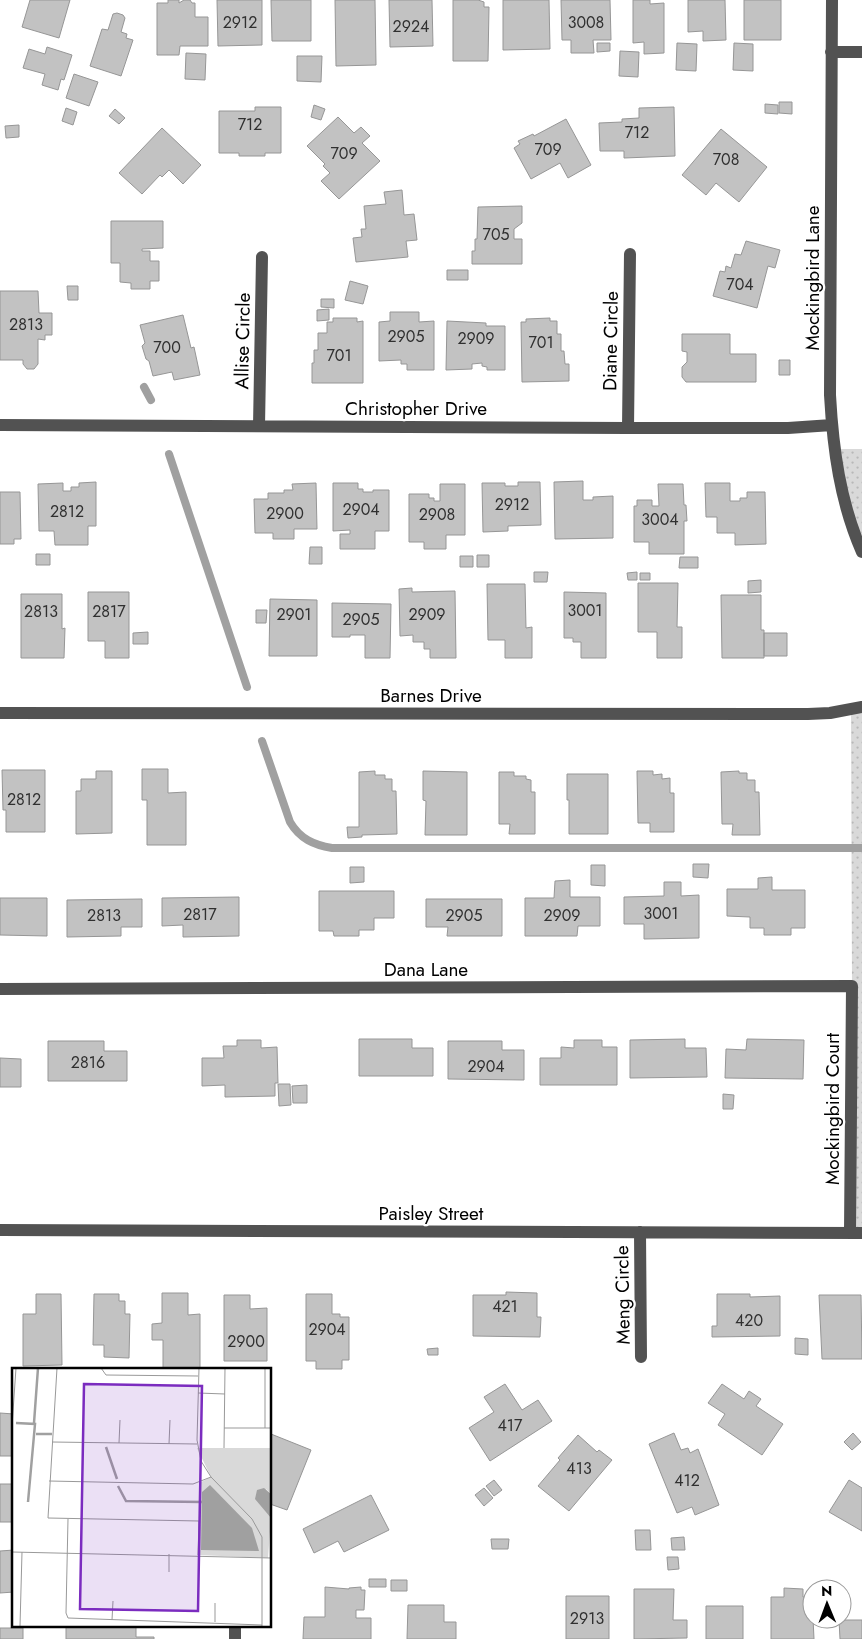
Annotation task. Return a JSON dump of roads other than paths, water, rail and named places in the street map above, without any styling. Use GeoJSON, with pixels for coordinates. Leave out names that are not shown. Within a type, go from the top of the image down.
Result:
{"type":"FeatureCollection","features":[{"type":"Feature","properties":{"kind":"street","name":"Mockingbird Lane"},"geometry":{"type":"LineString","coordinates":[[832,0],[830,395],[837,473],[862,552]]}},
{"type":"Feature","properties":{"kind":"street"},"geometry":{"type":"LineString","coordinates":[[831,52],[862,52]]}},
{"type":"Feature","properties":{"kind":"street","name":"Diane Circle"},"geometry":{"type":"LineString","coordinates":[[628,428],[630,254]]}},
{"type":"Feature","properties":{"kind":"street","name":"Allise Circle"},"geometry":{"type":"LineString","coordinates":[[259,426],[262,257]]}},
{"type":"Feature","properties":{"kind":"street","name":"Christopher Drive"},"geometry":{"type":"LineString","coordinates":[[0,425],[788,428],[832,425]]}},
{"type":"Feature","properties":{"kind":"street","name":"Barnes Drive"},"geometry":{"type":"LineString","coordinates":[[0,713],[808,714],[837,712],[862,707]]}},
{"type":"Feature","properties":{"kind":"street","name":"Dana Lane"},"geometry":{"type":"LineString","coordinates":[[0,989],[852,986]]}},
{"type":"Feature","properties":{"kind":"street","name":"Mockingbird Court"},"geometry":{"type":"LineString","coordinates":[[852,986],[856,1233]]}},
{"type":"Feature","properties":{"kind":"street","name":"Paisley Street"},"geometry":{"type":"LineString","coordinates":[[0,1230],[856,1233]]}},
{"type":"Feature","properties":{"kind":"street","name":"Meng Circle"},"geometry":{"type":"LineString","coordinates":[[640,1232],[641,1358]]}},
{"type":"Feature","properties":{"kind":"street"},"geometry":{"type":"LineString","coordinates":[[235,1639],[236,1626]]}},
{"type":"Feature","properties":{"kind":"waterway"},"geometry":{"type":"LineString","coordinates":[[144,387],[151,400]]}},
{"type":"Feature","properties":{"kind":"waterway"},"geometry":{"type":"LineString","coordinates":[[169,454],[247,687]]}},
{"type":"Feature","properties":{"kind":"waterway"},"geometry":{"type":"LineString","coordinates":[[262,741],[290,822],[303,837],[319,845],[332,848],[862,848]]}}]}
